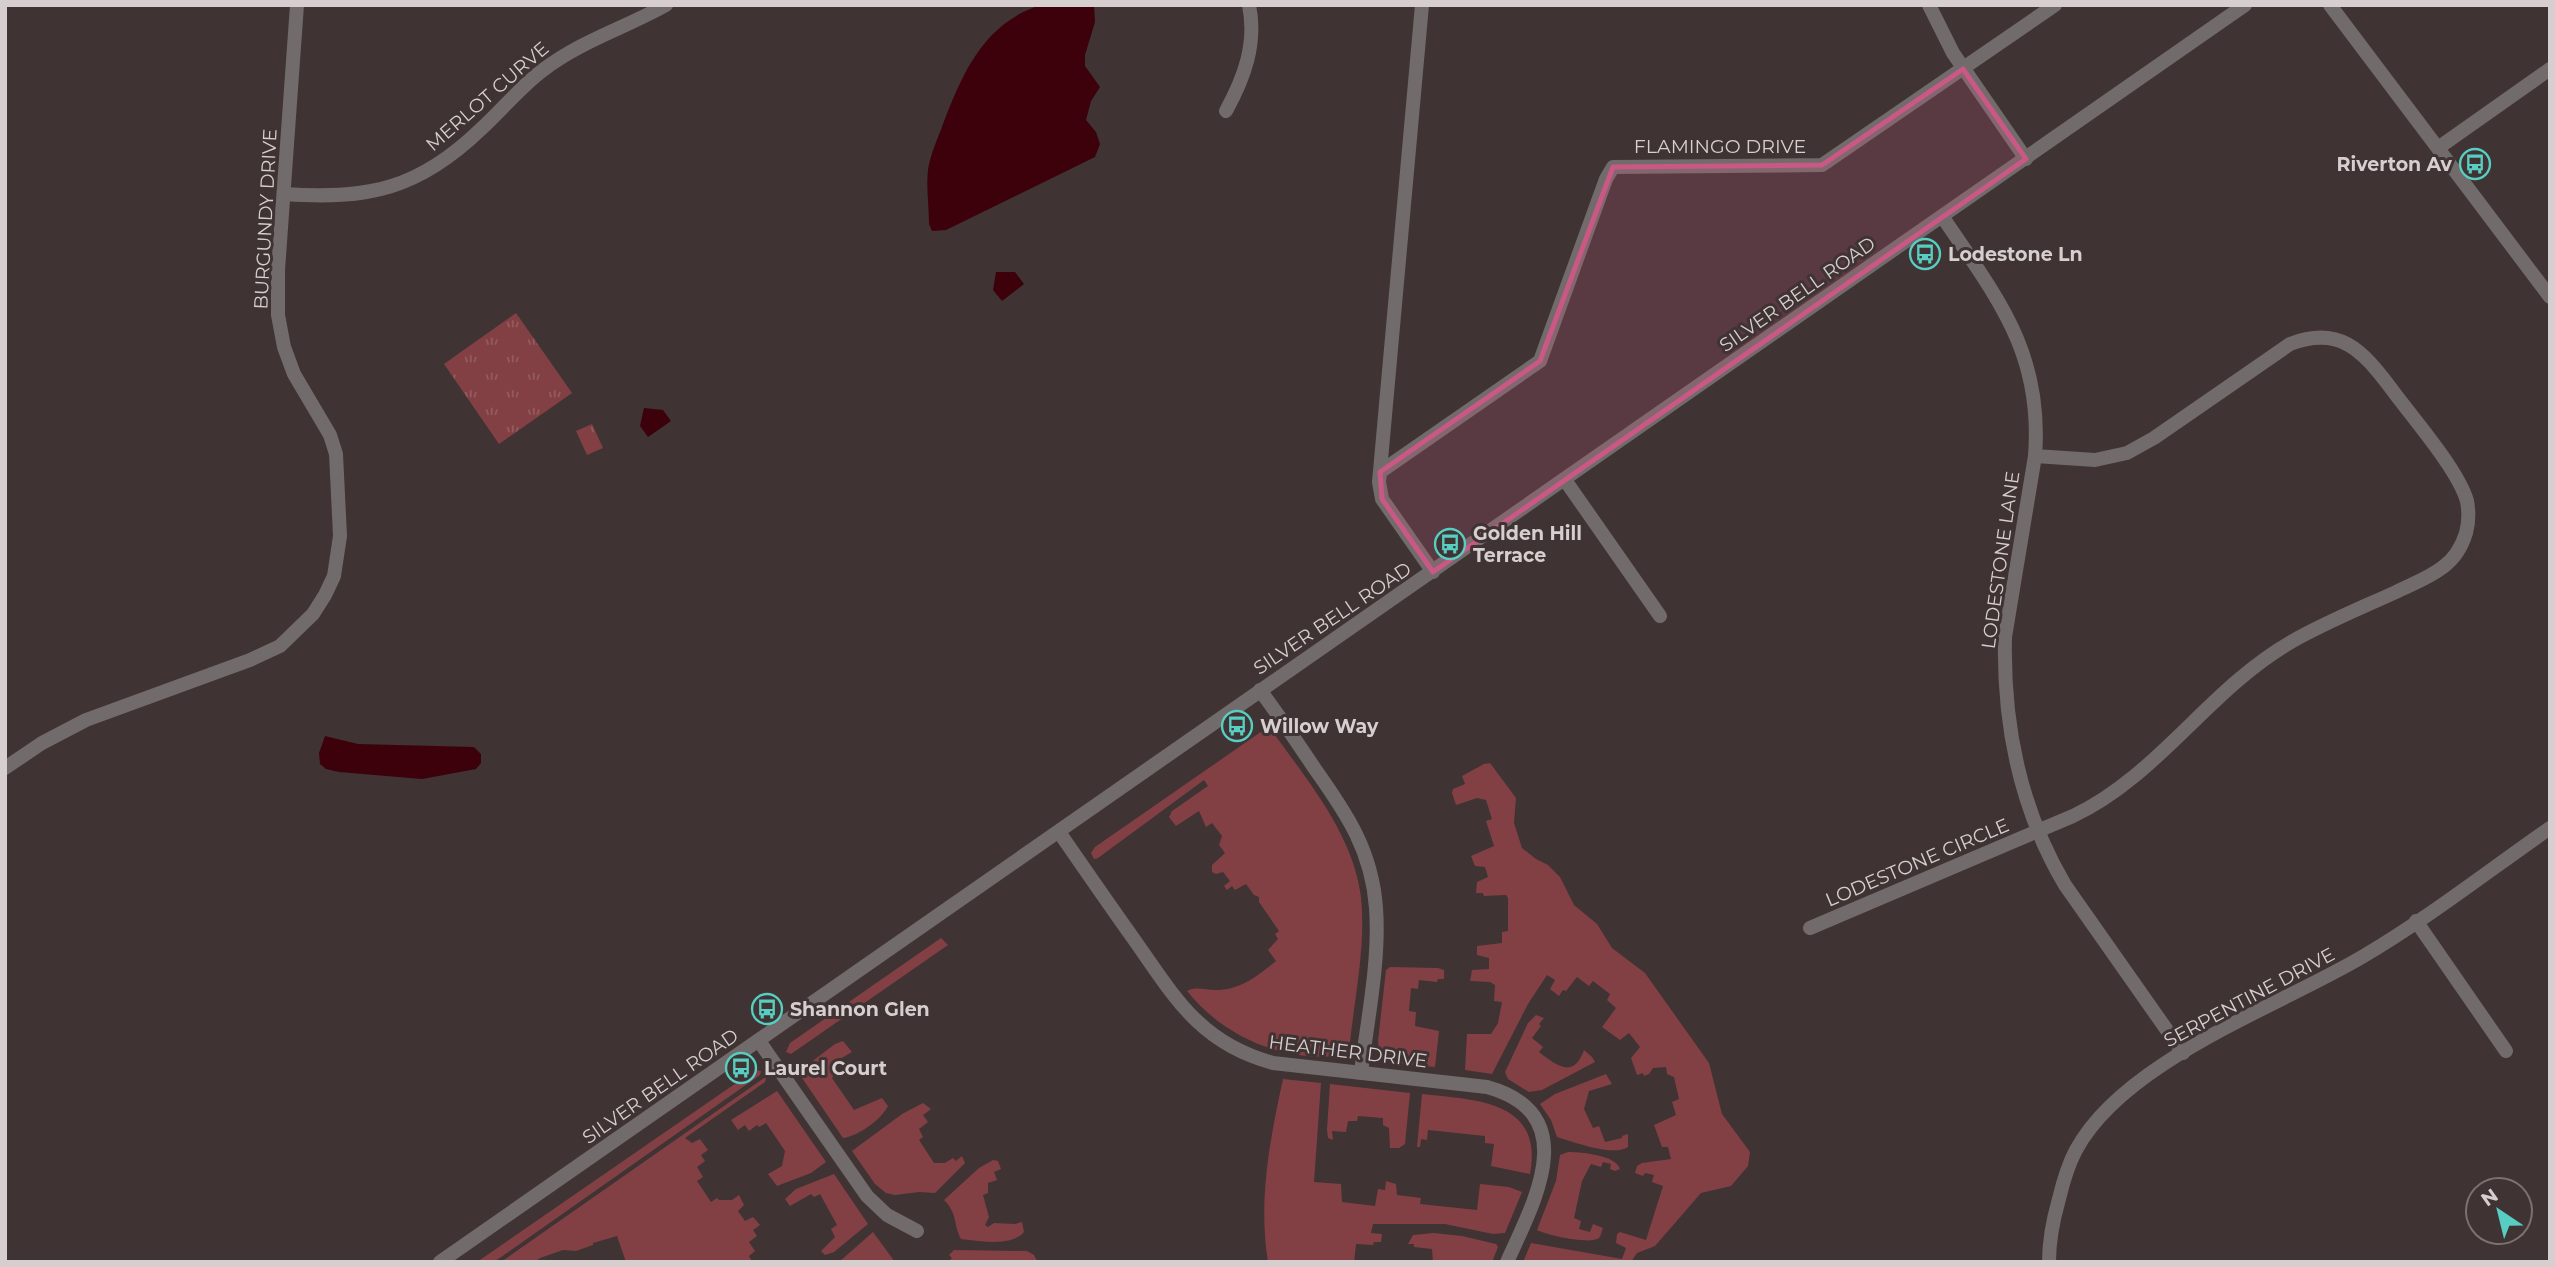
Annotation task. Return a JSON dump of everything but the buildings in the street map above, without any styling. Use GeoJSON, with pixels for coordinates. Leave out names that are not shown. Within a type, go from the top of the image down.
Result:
{"type":"FeatureCollection","features":[{"type":"Feature","properties":{"kind":"street","name":"BURGUNDY DRIVE"},"geometry":{"type":"LineString","coordinates":[[5,768],[42,743],[86,720],[250,660],[280,646],[303,626],[325,595],[339,555],[337,465],[330,435],[294,374],[284,346],[278,316],[297,5]]}},
{"type":"Feature","properties":{"kind":"street","name":"MERLOT CURVE"},"geometry":{"type":"LineString","coordinates":[[285,194],[325,197],[363,194],[382,190],[419,175],[467,142],[529,81],[554,62],[582,44],[666,5]]}},
{"type":"Feature","properties":{"kind":"street"},"geometry":{"type":"LineString","coordinates":[[1226,111],[1248,60],[1251,28],[1249,5]]}},
{"type":"Feature","properties":{"kind":"street"},"geometry":{"type":"LineString","coordinates":[[1422,5],[1379,491],[1433,572]]}},
{"type":"Feature","properties":{"kind":"street"},"geometry":{"type":"LineString","coordinates":[[1929,5],[1963,69],[2026,159]]}},
{"type":"Feature","properties":{"kind":"street","name":"FLAMINGO DRIVE"},"geometry":{"type":"LineString","coordinates":[[1380,472],[1540,361],[1606,179],[1613,167],[1822,164],[2055,5]]}},
{"type":"Feature","properties":{"kind":"street","name":"SILVER BELL ROAD"},"geometry":{"type":"LineString","coordinates":[[440,1262],[2245,5]]}},
{"type":"Feature","properties":{"kind":"street"},"geometry":{"type":"LineString","coordinates":[[2329,5],[2550,297]]}},
{"type":"Feature","properties":{"kind":"street"},"geometry":{"type":"LineString","coordinates":[[2438,148],[2550,69]]}},
{"type":"Feature","properties":{"kind":"street","name":"LODESTONE LANE"},"geometry":{"type":"LineString","coordinates":[[1942,216],[2000,301],[2018,341],[2032,388],[2037,434],[2035,456],[2005,637],[2009,732],[2022,787],[2039,831],[2066,886],[2183,1053]]}},
{"type":"Feature","properties":{"kind":"street","name":"LODESTONE CIRCLE"},"geometry":{"type":"LineString","coordinates":[[1810,928],[2039,831],[2110,796],[2227,688],[2278,650],[2306,634],[2424,579],[2444,566],[2458,551],[2466,533],[2469,515],[2466,499],[2454,474],[2373,365],[2354,347],[2329,338],[2312,337],[2290,344],[2154,438],[2127,453],[2095,460],[2035,456]]}},
{"type":"Feature","properties":{"kind":"street"},"geometry":{"type":"LineString","coordinates":[[1565,480],[1660,616]]}},
{"type":"Feature","properties":{"kind":"street"},"geometry":{"type":"LineString","coordinates":[[1260,690],[1343,809],[1358,835],[1367,860],[1376,909],[1376,934],[1360,1073]]}},
{"type":"Feature","properties":{"kind":"street","name":"SERPENTINE DRIVE"},"geometry":{"type":"LineString","coordinates":[[2049,1262],[2053,1219],[2067,1168],[2094,1123],[2120,1097],[2183,1053],[2341,969],[2416,921],[2550,828]]}},
{"type":"Feature","properties":{"kind":"street","name":"HEATHER DRIVE"},"geometry":{"type":"LineString","coordinates":[[1059,832],[1172,996],[1205,1029],[1223,1042],[1254,1058],[1292,1066],[1487,1087],[1513,1098],[1530,1113],[1540,1130],[1545,1164],[1538,1190],[1507,1262]]}},
{"type":"Feature","properties":{"kind":"street"},"geometry":{"type":"LineString","coordinates":[[2416,921],[2506,1051]]}},
{"type":"Feature","properties":{"kind":"street"},"geometry":{"type":"LineString","coordinates":[[759,1041],[867,1196],[887,1215],[917,1231]]}},
{"type":"Feature","properties":{"kind":"highlighted area"},"geometry":{"type":"Polygon","coordinates":[[[1963,69],[2026,159],[1433,572],[1382,499],[1380,472],[1540,361],[1613,167],[1822,165],[1963,69]]]}},
{"type":"Feature","properties":{"kind":"green space"},"geometry":{"type":"Polygon","coordinates":[[[516,313],[572,393],[499,444],[444,364],[516,313]]]}},
{"type":"Feature","properties":{"kind":"green space"},"geometry":{"type":"Polygon","coordinates":[[[592,424],[603,448],[587,455],[576,431],[592,424]]]}},
{"type":"Feature","properties":{"kind":"green space"},"geometry":{"type":"Polygon","coordinates":[[[1270,728],[1313,787],[1338,829],[1356,873],[1361,897],[1362,933],[1350,1042],[1338,1056],[1295,1054],[1254,1042],[1218,1021],[1187,991],[1197,988],[1233,988],[1255,977],[1276,961],[1268,950],[1278,939],[1275,934],[1279,931],[1259,902],[1259,897],[1254,895],[1246,884],[1235,890],[1232,886],[1227,890],[1224,886],[1230,881],[1223,872],[1212,872],[1212,865],[1225,853],[1219,845],[1222,836],[1212,823],[1206,827],[1199,811],[1176,826],[1169,817],[1172,811],[1208,786],[1204,780],[1098,858],[1094,859],[1091,853],[1095,847],[1270,728]]]}},
{"type":"Feature","properties":{"kind":"green space"},"geometry":{"type":"Polygon","coordinates":[[[1490,763],[1516,798],[1514,823],[1522,848],[1548,865],[1560,877],[1574,905],[1597,924],[1612,948],[1645,973],[1709,1063],[1722,1114],[1750,1152],[1748,1166],[1731,1186],[1701,1193],[1655,1246],[1637,1253],[1631,1262],[1523,1262],[1531,1243],[1622,1259],[1626,1248],[1616,1243],[1617,1234],[1620,1232],[1646,1240],[1663,1186],[1652,1182],[1654,1175],[1645,1173],[1643,1176],[1635,1173],[1637,1166],[1642,1163],[1671,1159],[1668,1147],[1662,1147],[1654,1125],[1676,1115],[1672,1102],[1679,1099],[1674,1077],[1667,1074],[1666,1067],[1653,1068],[1644,1076],[1643,1073],[1637,1075],[1631,1058],[1640,1047],[1629,1033],[1620,1040],[1602,1027],[1616,1008],[1607,1000],[1610,994],[1593,981],[1589,986],[1577,977],[1559,996],[1550,989],[1555,980],[1547,975],[1528,1004],[1492,1074],[1465,1070],[1467,1034],[1491,1034],[1498,1023],[1502,1002],[1494,1001],[1495,985],[1490,982],[1470,981],[1472,970],[1489,969],[1489,958],[1477,955],[1477,946],[1502,943],[1502,932],[1508,931],[1508,898],[1506,895],[1484,896],[1483,893],[1476,893],[1477,882],[1488,877],[1485,867],[1475,866],[1471,856],[1494,846],[1486,821],[1492,819],[1486,800],[1477,798],[1456,805],[1452,793],[1453,789],[1465,784],[1462,776],[1490,763]]]}},
{"type":"Feature","properties":{"kind":"green space"},"geometry":{"type":"Polygon","coordinates":[[[941,938],[948,945],[791,1054],[786,1052],[790,1043],[941,938]]]}},
{"type":"Feature","properties":{"kind":"green space"},"geometry":{"type":"Polygon","coordinates":[[[1390,967],[1444,970],[1444,979],[1438,979],[1437,982],[1419,980],[1418,989],[1411,988],[1409,1011],[1416,1012],[1415,1026],[1439,1031],[1435,1067],[1393,1063],[1379,1054],[1386,970],[1390,967]]]}},
{"type":"Feature","properties":{"kind":"green space"},"geometry":{"type":"Polygon","coordinates":[[[1536,1015],[1544,1018],[1532,1038],[1543,1047],[1539,1052],[1564,1067],[1575,1065],[1584,1050],[1595,1062],[1542,1090],[1529,1092],[1508,1079],[1505,1072],[1528,1023],[1536,1015]]]}},
{"type":"Feature","properties":{"kind":"green space"},"geometry":{"type":"Polygon","coordinates":[[[843,1041],[852,1052],[840,1059],[832,1078],[854,1110],[882,1098],[888,1106],[880,1117],[868,1126],[843,1138],[798,1072],[843,1041]]]}},
{"type":"Feature","properties":{"kind":"green space"},"geometry":{"type":"Polygon","coordinates":[[[755,1070],[761,1071],[760,1075],[494,1262],[477,1262],[755,1070]]]}},
{"type":"Feature","properties":{"kind":"green space"},"geometry":{"type":"Polygon","coordinates":[[[1606,1074],[1612,1084],[1589,1091],[1584,1109],[1593,1128],[1599,1126],[1605,1142],[1628,1134],[1628,1147],[1621,1150],[1603,1150],[1557,1137],[1551,1120],[1540,1104],[1555,1094],[1606,1074]]]}},
{"type":"Feature","properties":{"kind":"green space"},"geometry":{"type":"Polygon","coordinates":[[[764,1078],[765,1082],[685,1138],[692,1143],[700,1139],[708,1150],[701,1155],[705,1161],[697,1167],[703,1177],[697,1181],[711,1202],[717,1198],[732,1200],[739,1195],[744,1205],[738,1211],[745,1221],[753,1217],[760,1225],[753,1230],[757,1236],[749,1242],[755,1251],[749,1256],[752,1262],[626,1262],[617,1236],[576,1251],[563,1250],[535,1262],[501,1262],[764,1078]]]}},
{"type":"Feature","properties":{"kind":"green space"},"geometry":{"type":"Polygon","coordinates":[[[1283,1079],[1321,1083],[1314,1182],[1341,1184],[1342,1202],[1375,1206],[1378,1189],[1385,1190],[1386,1181],[1396,1184],[1397,1195],[1421,1198],[1420,1204],[1477,1210],[1480,1184],[1509,1187],[1522,1192],[1505,1233],[1493,1234],[1445,1224],[1373,1224],[1371,1233],[1382,1234],[1381,1242],[1374,1242],[1373,1245],[1356,1244],[1354,1262],[1268,1262],[1265,1193],[1270,1147],[1283,1079]]]}},
{"type":"Feature","properties":{"kind":"green space"},"geometry":{"type":"Polygon","coordinates":[[[1330,1084],[1410,1093],[1405,1144],[1399,1148],[1390,1148],[1389,1128],[1383,1125],[1383,1118],[1358,1116],[1357,1121],[1348,1121],[1346,1132],[1332,1131],[1333,1140],[1328,1138],[1330,1084]]]}},
{"type":"Feature","properties":{"kind":"green space"},"geometry":{"type":"Polygon","coordinates":[[[777,1091],[826,1162],[811,1173],[777,1186],[768,1174],[782,1166],[785,1151],[766,1123],[749,1131],[745,1125],[738,1130],[731,1120],[777,1091]]]}},
{"type":"Feature","properties":{"kind":"green space"},"geometry":{"type":"Polygon","coordinates":[[[1422,1094],[1482,1102],[1515,1117],[1526,1131],[1531,1149],[1530,1174],[1491,1166],[1494,1144],[1485,1143],[1485,1136],[1428,1130],[1427,1140],[1421,1139],[1420,1147],[1417,1147],[1422,1094]]]}},
{"type":"Feature","properties":{"kind":"green space"},"geometry":{"type":"Polygon","coordinates":[[[923,1103],[931,1109],[923,1115],[928,1122],[919,1129],[923,1137],[919,1140],[934,1163],[945,1163],[953,1158],[956,1161],[962,1156],[965,1163],[935,1193],[886,1193],[875,1184],[852,1151],[902,1114],[923,1103]]]}},
{"type":"Feature","properties":{"kind":"green space"},"geometry":{"type":"Polygon","coordinates":[[[1568,1152],[1605,1157],[1620,1169],[1610,1169],[1611,1164],[1603,1162],[1601,1167],[1591,1164],[1582,1181],[1574,1218],[1581,1221],[1579,1229],[1590,1232],[1593,1224],[1603,1228],[1600,1237],[1594,1240],[1568,1238],[1537,1230],[1556,1181],[1560,1155],[1568,1152]]]}},
{"type":"Feature","properties":{"kind":"green space"},"geometry":{"type":"Polygon","coordinates":[[[993,1160],[998,1161],[1001,1169],[994,1172],[997,1180],[988,1183],[988,1193],[983,1195],[989,1217],[985,1225],[988,1227],[994,1223],[1022,1222],[1024,1232],[1019,1237],[1003,1241],[961,1239],[951,1210],[944,1200],[979,1168],[993,1160]]]}},
{"type":"Feature","properties":{"kind":"green space"},"geometry":{"type":"Polygon","coordinates":[[[834,1174],[868,1224],[834,1252],[825,1255],[821,1251],[835,1237],[831,1229],[837,1225],[820,1194],[814,1197],[811,1194],[790,1206],[785,1199],[796,1189],[834,1174]]]}},
{"type":"Feature","properties":{"kind":"green space"},"geometry":{"type":"Polygon","coordinates":[[[873,1232],[895,1262],[839,1262],[873,1232]]]}},
{"type":"Feature","properties":{"kind":"green space"},"geometry":{"type":"Polygon","coordinates":[[[1434,1233],[1462,1236],[1496,1244],[1498,1247],[1492,1262],[1433,1262],[1432,1249],[1408,1244],[1413,1235],[1434,1233]]]}},
{"type":"Feature","properties":{"kind":"green space"},"geometry":{"type":"Polygon","coordinates":[[[954,1250],[1027,1251],[1034,1255],[1037,1261],[948,1262],[952,1258],[949,1255],[954,1250]]]}},
{"type":"Feature","properties":{"kind":"shaded area"},"geometry":{"type":"Polygon","coordinates":[[[1041,5],[1094,5],[1095,22],[1085,55],[1085,66],[1100,87],[1091,101],[1086,120],[1096,132],[1100,144],[1095,157],[946,230],[932,231],[929,224],[927,190],[929,164],[959,86],[978,52],[990,37],[1021,13],[1041,5]]]}},
{"type":"Feature","properties":{"kind":"shaded area"},"geometry":{"type":"Polygon","coordinates":[[[996,272],[1015,272],[1024,284],[1002,301],[993,290],[996,272]]]}},
{"type":"Feature","properties":{"kind":"shaded area"},"geometry":{"type":"Polygon","coordinates":[[[644,408],[663,410],[671,421],[648,437],[640,426],[644,408]]]}},
{"type":"Feature","properties":{"kind":"shaded area"},"geometry":{"type":"Polygon","coordinates":[[[325,736],[358,744],[474,747],[481,754],[481,763],[476,769],[422,779],[339,772],[326,769],[320,764],[319,753],[325,736]]]}},
{"type":"Feature","properties":{"kind":"place","name":"Riverton Av"},"geometry":{"type":"Point","coordinates":[2475,164]}},
{"type":"Feature","properties":{"kind":"place","name":"Lodestone Ln"},"geometry":{"type":"Point","coordinates":[1925,254]}},
{"type":"Feature","properties":{"kind":"place","name":"Golden Hill Terrace"},"geometry":{"type":"Point","coordinates":[1450,544]}},
{"type":"Feature","properties":{"kind":"place","name":"Willow Way"},"geometry":{"type":"Point","coordinates":[1237,726]}},
{"type":"Feature","properties":{"kind":"place","name":"Shannon Glen"},"geometry":{"type":"Point","coordinates":[767,1009]}},
{"type":"Feature","properties":{"kind":"place","name":"Laurel Court"},"geometry":{"type":"Point","coordinates":[741,1068]}}]}
